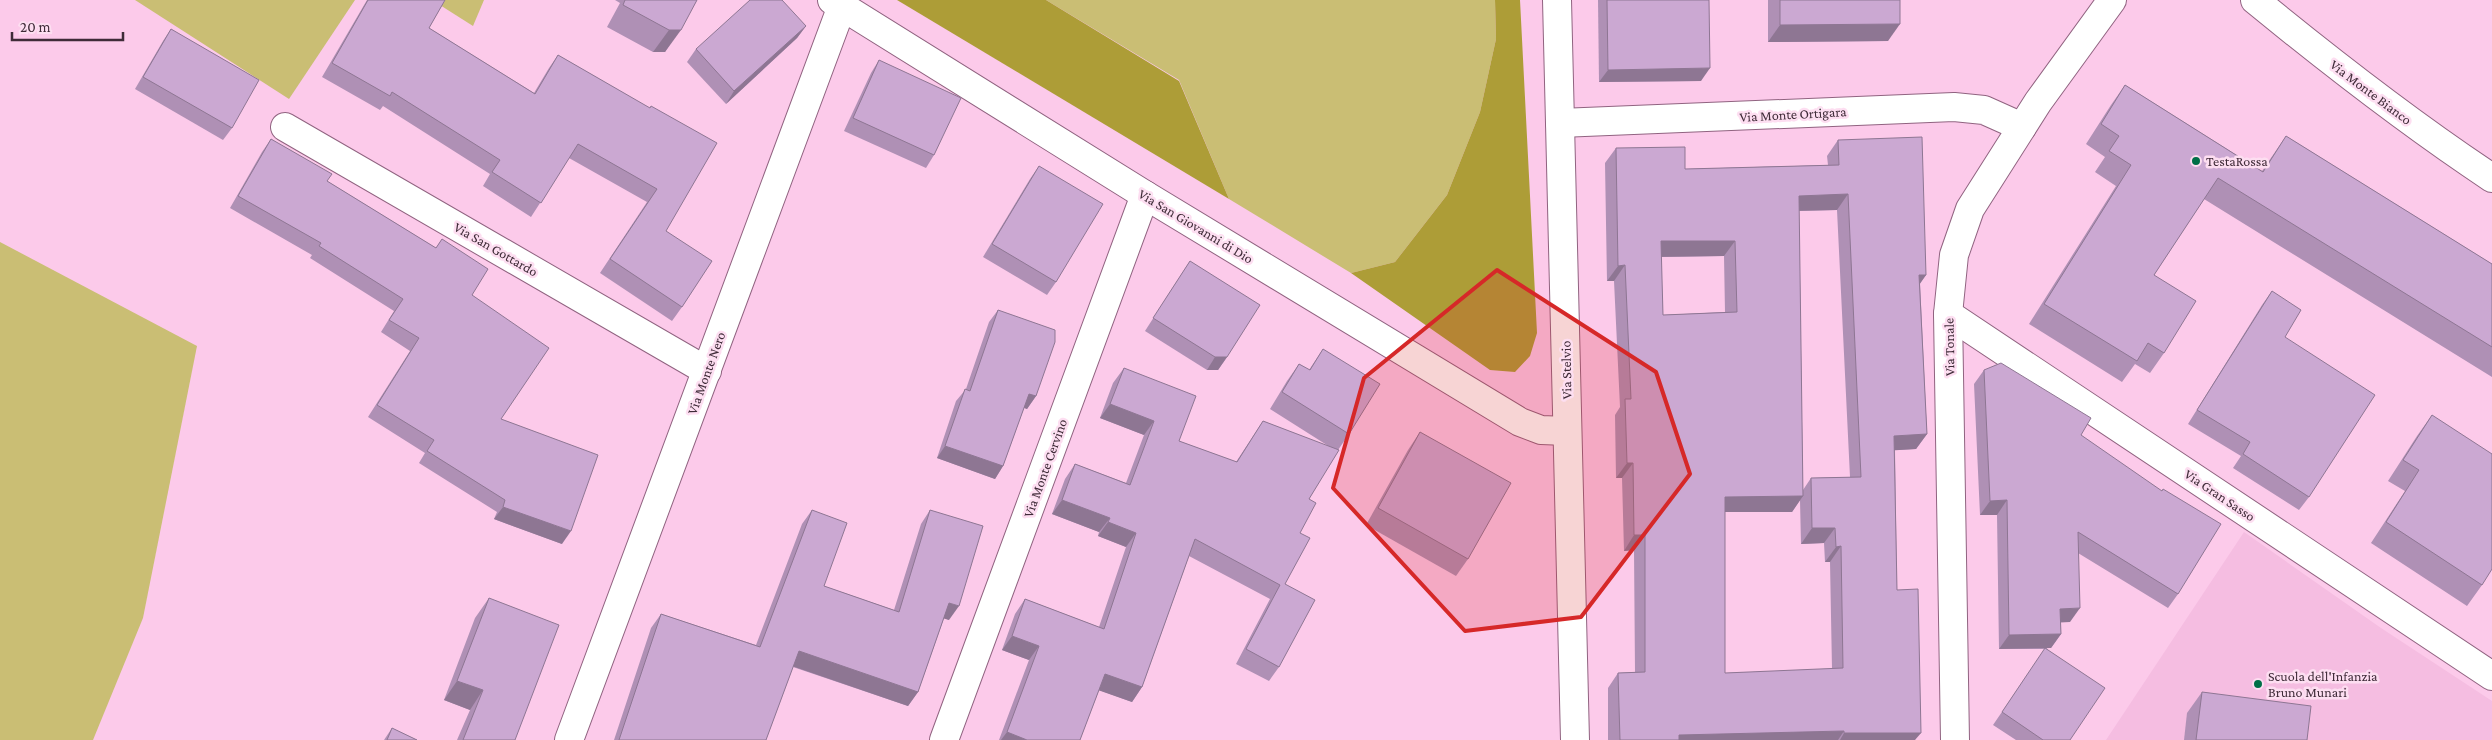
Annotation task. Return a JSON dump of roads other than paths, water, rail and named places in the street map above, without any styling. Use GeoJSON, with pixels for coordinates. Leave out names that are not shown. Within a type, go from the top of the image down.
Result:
{"type":"FeatureCollection","features":[{"type":"Feature","properties":{"kind":"street","name":"Via Stelvio"},"geometry":{"type":"LineString","coordinates":[[1557,0],[1575,740]]}},
{"type":"Feature","properties":{"kind":"street","name":"Via Tonale"},"geometry":{"type":"LineString","coordinates":[[1955,740],[1948,314],[1954,255],[1970,210],[2022,127],[2112,0]]}},
{"type":"Feature","properties":{"kind":"street","name":"Via Monte Bianco"},"geometry":{"type":"LineString","coordinates":[[2255,0],[2341,70],[2435,140],[2492,178]]}},
{"type":"Feature","properties":{"kind":"street","name":"Via San Giovanni di Dio"},"geometry":{"type":"LineString","coordinates":[[837,3],[1145,195],[1520,422],[1541,430],[1567,431]]}},
{"type":"Feature","properties":{"kind":"street","name":"Via Monte Nero"},"geometry":{"type":"LineString","coordinates":[[569,740],[707,371],[837,3]]}},
{"type":"Feature","properties":{"kind":"street","name":"Via Monte Ortigara"},"geometry":{"type":"LineString","coordinates":[[1560,122],[1954,107],[1984,110],[2022,127]]}},
{"type":"Feature","properties":{"kind":"street","name":"Via San Gottardo"},"geometry":{"type":"LineString","coordinates":[[285,127],[707,371]]}},
{"type":"Feature","properties":{"kind":"street","name":"Via Monte Cervino"},"geometry":{"type":"LineString","coordinates":[[944,740],[1145,195]]}},
{"type":"Feature","properties":{"kind":"street","name":"Via Gran Sasso"},"geometry":{"type":"LineString","coordinates":[[1948,314],[2492,676]]}},
{"type":"Feature","properties":{"kind":"place","name":"TestaRossa"},"geometry":{"type":"Point","coordinates":[2196,161]}},
{"type":"Feature","properties":{"kind":"place","name":"Scuola dell'Infanzia Bruno Munari"},"geometry":{"type":"Point","coordinates":[2258,684]}}]}
